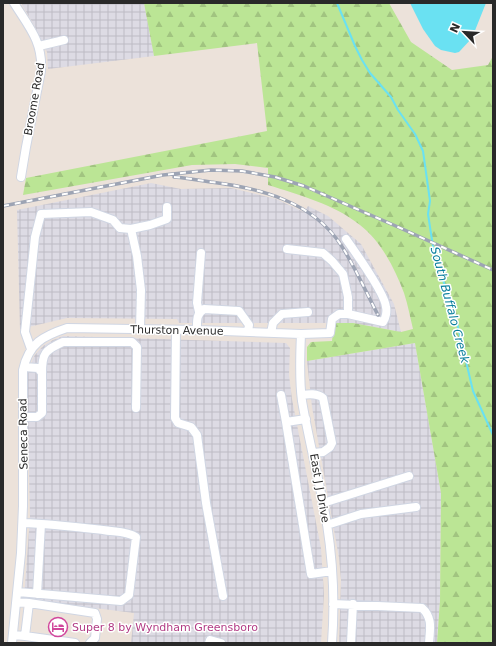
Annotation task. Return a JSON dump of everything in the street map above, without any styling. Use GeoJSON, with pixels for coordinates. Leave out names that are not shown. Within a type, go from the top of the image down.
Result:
{"type":"FeatureCollection","features":[{"type":"Feature","properties":{"kind":"street","name":"Broome Road"},"geometry":{"type":"LineString","coordinates":[[14,3],[39,46],[42,62],[21,177]]}},
{"type":"Feature","properties":{"kind":"street"},"geometry":{"type":"LineString","coordinates":[[39,46],[64,40]]}},
{"type":"Feature","properties":{"kind":"street"},"geometry":{"type":"LineString","coordinates":[[31,350],[25,332],[35,237],[41,214],[91,212],[113,220],[120,228],[131,229],[150,225],[167,219],[167,207]]}},
{"type":"Feature","properties":{"kind":"street"},"geometry":{"type":"LineString","coordinates":[[131,229],[137,256],[141,290],[137,347],[136,408]]}},
{"type":"Feature","properties":{"kind":"street"},"geometry":{"type":"LineString","coordinates":[[287,249],[323,253],[343,274],[348,297],[348,314],[383,322],[385,319],[386,307],[384,299],[346,238]]}},
{"type":"Feature","properties":{"kind":"street"},"geometry":{"type":"LineString","coordinates":[[199,312],[197,303],[201,253]]}},
{"type":"Feature","properties":{"kind":"street"},"geometry":{"type":"LineString","coordinates":[[196,330],[196,318],[199,312],[204,309],[239,311],[249,325],[248,332]]}},
{"type":"Feature","properties":{"kind":"street"},"geometry":{"type":"LineString","coordinates":[[271,333],[273,323],[282,314],[308,312]]}},
{"type":"Feature","properties":{"kind":"street","name":"Thurston Avenue"},"geometry":{"type":"LineString","coordinates":[[31,350],[37,342],[50,334],[67,328],[330,334],[332,319],[339,314],[348,314]]}},
{"type":"Feature","properties":{"kind":"street"},"geometry":{"type":"LineString","coordinates":[[176,330],[175,418],[178,423],[191,427],[197,435],[206,503],[223,596]]}},
{"type":"Feature","properties":{"kind":"street","name":"East J J Drive"},"geometry":{"type":"LineString","coordinates":[[301,334],[300,373],[302,395],[327,525],[332,571],[332,643]]}},
{"type":"Feature","properties":{"kind":"street"},"geometry":{"type":"LineString","coordinates":[[23,417],[37,417],[42,413],[42,360],[45,354],[53,346],[64,342],[132,342],[137,347]]}},
{"type":"Feature","properties":{"kind":"street","name":"Seneca Road"},"geometry":{"type":"LineString","coordinates":[[13,639],[23,523],[24,367],[25,359],[31,350]]}},
{"type":"Feature","properties":{"kind":"street"},"geometry":{"type":"LineString","coordinates":[[24,367],[38,368],[42,373]]}},
{"type":"Feature","properties":{"kind":"street"},"geometry":{"type":"LineString","coordinates":[[302,395],[313,394],[323,398],[332,443],[330,447],[323,452],[314,453]]}},
{"type":"Feature","properties":{"kind":"street"},"geometry":{"type":"LineString","coordinates":[[281,395],[312,574],[332,571]]}},
{"type":"Feature","properties":{"kind":"street"},"geometry":{"type":"LineString","coordinates":[[286,422],[306,419]]}},
{"type":"Feature","properties":{"kind":"street"},"geometry":{"type":"LineString","coordinates":[[323,503],[409,476]]}},
{"type":"Feature","properties":{"kind":"street"},"geometry":{"type":"LineString","coordinates":[[327,525],[361,514],[416,507]]}},
{"type":"Feature","properties":{"kind":"street"},"geometry":{"type":"LineString","coordinates":[[18,592],[121,601],[129,595],[136,537],[130,534],[56,524],[23,523]]}},
{"type":"Feature","properties":{"kind":"street"},"geometry":{"type":"LineString","coordinates":[[37,594],[41,524]]}},
{"type":"Feature","properties":{"kind":"street"},"geometry":{"type":"LineString","coordinates":[[17,602],[95,614],[97,619],[95,638],[90,643]]}},
{"type":"Feature","properties":{"kind":"street"},"geometry":{"type":"LineString","coordinates":[[25,636],[29,603]]}},
{"type":"Feature","properties":{"kind":"street"},"geometry":{"type":"LineString","coordinates":[[333,604],[422,608],[428,613],[430,621],[429,643]]}},
{"type":"Feature","properties":{"kind":"street"},"geometry":{"type":"LineString","coordinates":[[351,643],[353,604]]}},
{"type":"Feature","properties":{"kind":"street"},"geometry":{"type":"LineString","coordinates":[[13,639],[25,636],[75,643]]}},
{"type":"Feature","properties":{"kind":"street"},"geometry":{"type":"LineString","coordinates":[[209,643],[210,640],[221,643]]}},
{"type":"Feature","properties":{"kind":"shaded area"},"geometry":{"type":"Polygon","coordinates":[[[21,3],[144,3],[154,56],[48,69],[47,52],[21,3]]]}},
{"type":"Feature","properties":{"kind":"shaded area"},"geometry":{"type":"Polygon","coordinates":[[[151,183],[181,189],[231,188],[276,199],[304,212],[308,206],[328,216],[361,244],[394,304],[401,332],[353,323],[179,323],[177,319],[67,318],[20,329],[17,210],[151,183]]]}},
{"type":"Feature","properties":{"kind":"shaded area"},"geometry":{"type":"Polygon","coordinates":[[[63,336],[286,343],[290,348],[289,375],[292,399],[321,548],[324,594],[321,643],[131,643],[134,613],[24,599],[30,517],[28,373],[34,356],[43,346],[63,336]]]}},
{"type":"Feature","properties":{"kind":"shaded area"},"geometry":{"type":"Polygon","coordinates":[[[415,343],[441,493],[440,601],[437,643],[339,643],[341,580],[339,558],[312,407],[307,361],[415,343]]]}},
{"type":"Feature","properties":{"kind":"green space"},"geometry":{"type":"Polygon","coordinates":[[[144,3],[389,3],[411,42],[452,70],[488,65],[493,56],[493,643],[437,643],[440,601],[441,493],[415,343],[307,361],[307,347],[311,342],[332,341],[334,323],[353,323],[401,332],[413,329],[405,298],[396,274],[381,247],[368,232],[339,211],[268,185],[268,168],[235,164],[192,165],[23,195],[26,178],[267,131],[257,43],[154,56],[144,3]]]}},
{"type":"Feature","properties":{"kind":"water"},"geometry":{"type":"Polygon","coordinates":[[[410,3],[486,3],[472,38],[459,52],[455,53],[441,50],[435,46],[423,29],[410,3]]]}},
{"type":"Feature","properties":{"kind":"waterway","name":"South Buffalo Creek"},"geometry":{"type":"LineString","coordinates":[[337,3],[362,60],[370,73],[391,97],[398,110],[415,134],[423,151],[430,201],[428,214],[434,253],[453,306],[473,391],[493,435]]}},
{"type":"Feature","properties":{"kind":"railway"},"geometry":{"type":"LineString","coordinates":[[3,206],[163,175],[211,170],[242,171],[275,177],[304,186],[493,270]]}},
{"type":"Feature","properties":{"kind":"railway"},"geometry":{"type":"LineString","coordinates":[[174,177],[247,188],[266,193],[300,207],[315,217],[329,230],[341,245],[378,315]]}},
{"type":"Feature","properties":{"kind":"place","name":"Super 8 by Wyndham Greensboro"},"geometry":{"type":"Point","coordinates":[58,627]}}]}
